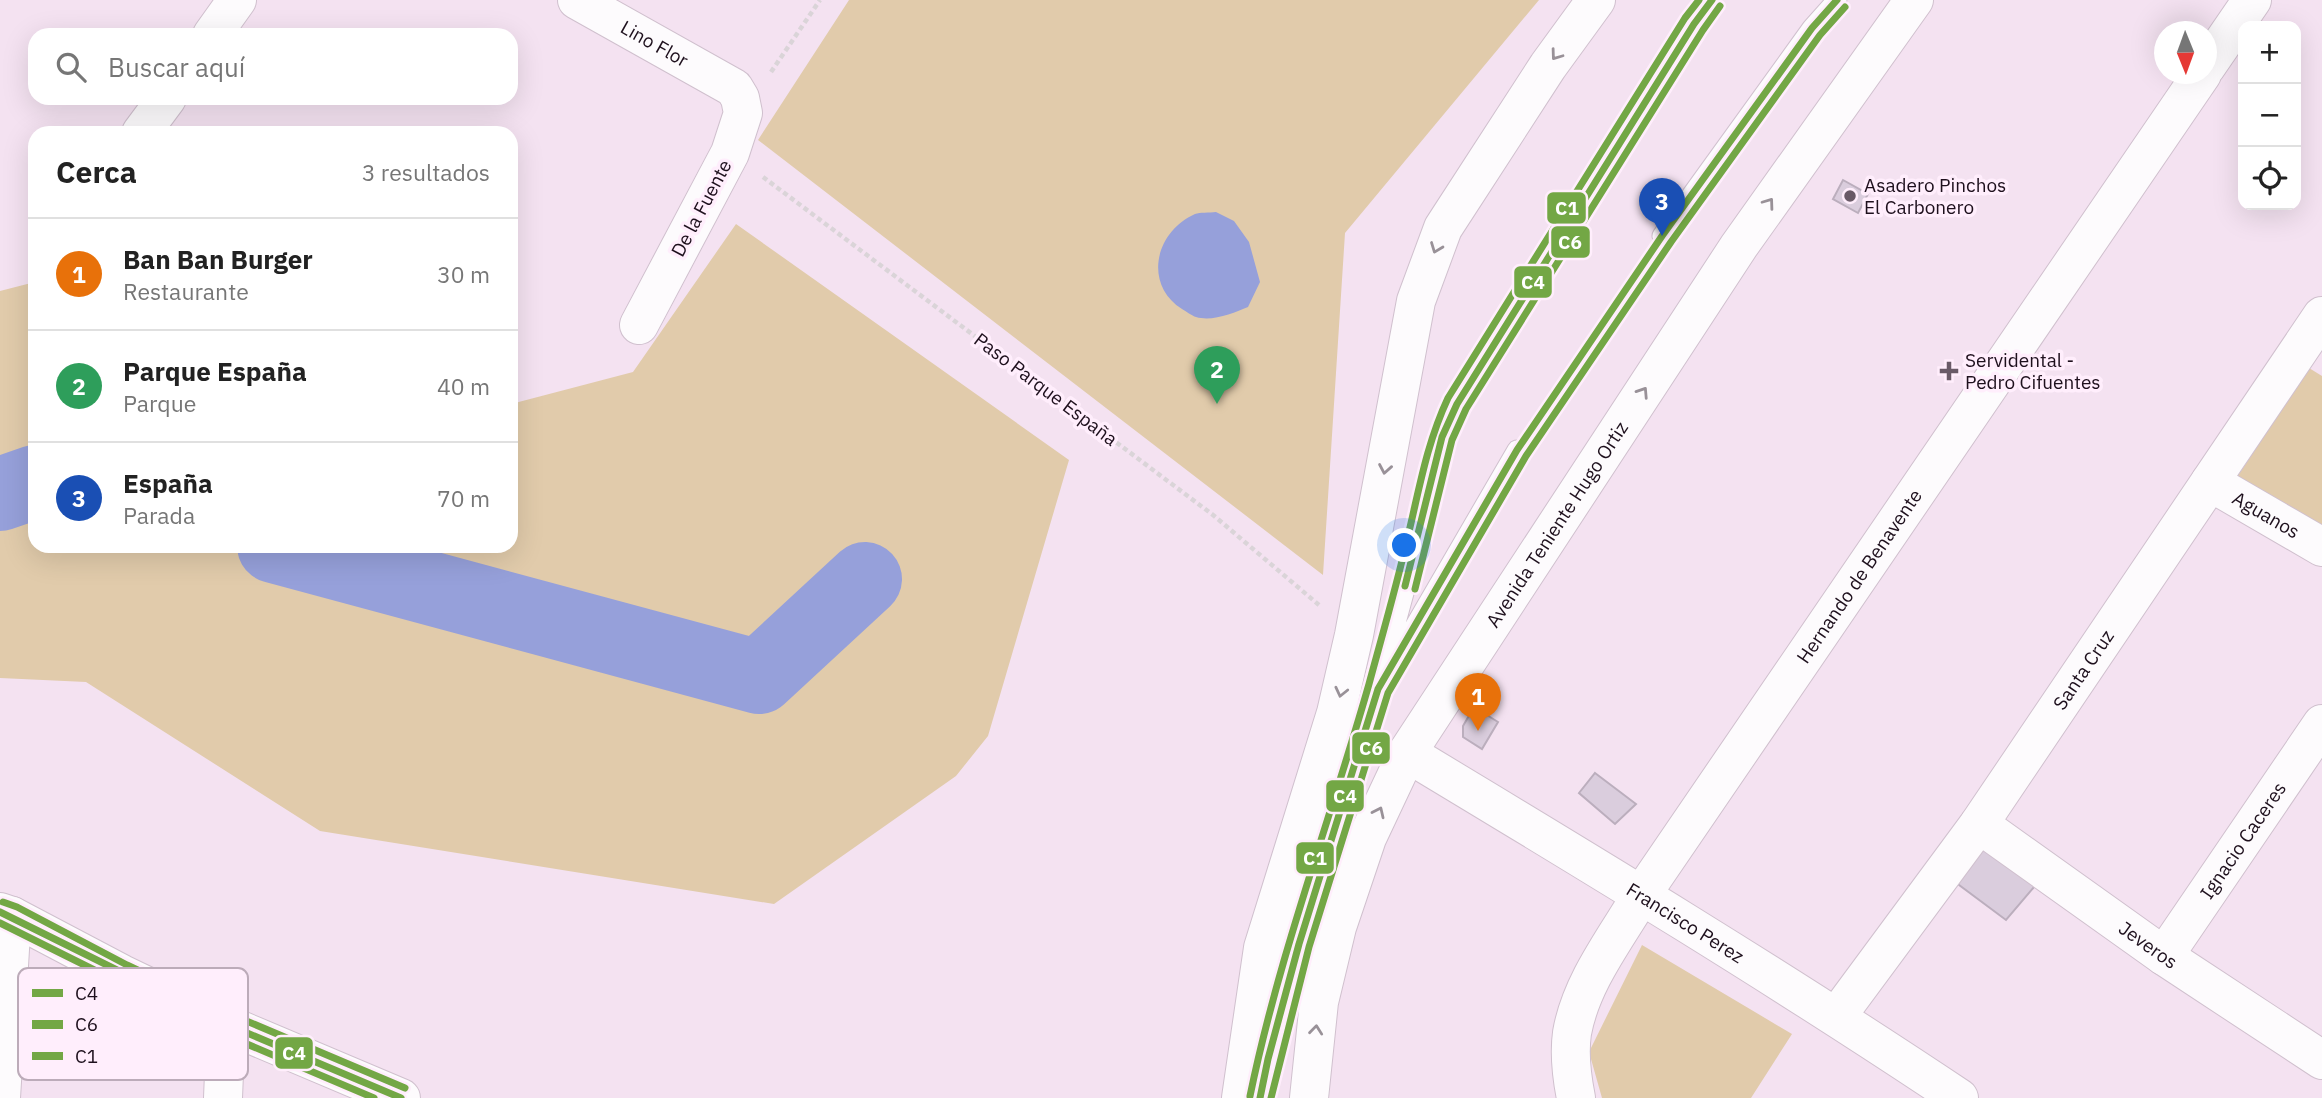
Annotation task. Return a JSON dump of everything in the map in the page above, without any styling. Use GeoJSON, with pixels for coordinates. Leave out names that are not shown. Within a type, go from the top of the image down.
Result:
{"type":"FeatureCollection","features":[{"type":"Feature","properties":{"kind":"street"},"geometry":{"type":"LineString","coordinates":[[217,28],[237,0]]}},
{"type":"Feature","properties":{"kind":"street","name":"Lino Flor"},"geometry":{"type":"LineString","coordinates":[[577,0],[739,101]]}},
{"type":"Feature","properties":{"kind":"street"},"geometry":{"type":"LineString","coordinates":[[1241,1098],[1263,948],[1336,713],[1354,635],[1416,301],[1443,228],[1548,66],[1596,0]]}},
{"type":"Feature","properties":{"kind":"street","name":"Avenida Teniente Hugo Ortiz"},"geometry":{"type":"LineString","coordinates":[[1308,1096],[1319,1002],[1337,927],[1367,838],[1406,753],[1739,246],[1914,0]]}},
{"type":"Feature","properties":{"kind":"street"},"geometry":{"type":"LineString","coordinates":[[2217,52],[2252,0]]}},
{"type":"Feature","properties":{"kind":"street","name":"Hernando de Benavente"},"geometry":{"type":"LineString","coordinates":[[1576,1098],[1572,1035],[1584,991],[1642,894],[2195,84]]}},
{"type":"Feature","properties":{"kind":"street","name":"De la Fuente"},"geometry":{"type":"LineString","coordinates":[[639,325],[730,153],[739,101]]}},
{"type":"Feature","properties":{"kind":"street"},"geometry":{"type":"LineString","coordinates":[[146,126],[162,105]]}},
{"type":"Feature","properties":{"kind":"street","name":"Santa Cruz"},"geometry":{"type":"LineString","coordinates":[[1837,1016],[1979,824],[2322,316]]}},
{"type":"Feature","properties":{"kind":"street","name":"Aguanos"},"geometry":{"type":"LineString","coordinates":[[2210,482],[2322,547]]}},
{"type":"Feature","properties":{"kind":"street","name":"Ignacio Caceres"},"geometry":{"type":"LineString","coordinates":[[2164,956],[2322,724]]}},
{"type":"Feature","properties":{"kind":"street","name":"Francisco Perez"},"geometry":{"type":"LineString","coordinates":[[1406,753],[1642,894],[1837,1016],[1959,1098]]}},
{"type":"Feature","properties":{"kind":"street","name":"Jeveros"},"geometry":{"type":"LineString","coordinates":[[1979,824],[2164,956],[2322,1060]]}},
{"type":"Feature","properties":{"kind":"street"},"geometry":{"type":"LineString","coordinates":[[1,1098],[6,914],[110,968]]}},
{"type":"Feature","properties":{"kind":"street"},"geometry":{"type":"LineString","coordinates":[[248,1033],[401,1098]]}},
{"type":"Feature","properties":{"kind":"street"},"geometry":{"type":"LineString","coordinates":[[222,1098],[223,1080]]}},
{"type":"Feature","properties":{"kind":"lane"},"geometry":{"type":"LineString","coordinates":[[1662,236],[1812,28],[1837,0]]}},
{"type":"Feature","properties":{"kind":"lane"},"geometry":{"type":"LineString","coordinates":[[1261,1098],[1268,1059],[1299,944],[1378,689],[1417,545],[1442,437],[1457,404],[1694,24]]}},
{"type":"Feature","properties":{"kind":"lane"},"geometry":{"type":"LineString","coordinates":[[1378,689],[1517,450]]}},
{"type":"Feature","properties":{"kind":"path"},"geometry":{"type":"LineString","coordinates":[[739,101],[820,0]]}},
{"type":"Feature","properties":{"kind":"path","name":"Paso Parque España"},"geometry":{"type":"LineString","coordinates":[[730,153],[1202,507],[1354,635]]}},
{"type":"Feature","properties":{"kind":"shaded area"},"geometry":{"type":"Polygon","coordinates":[[[849,0],[1539,0],[1345,233],[1323,575],[758,140],[849,0]]]}},
{"type":"Feature","properties":{"kind":"shaded area"},"geometry":{"type":"Polygon","coordinates":[[[736,224],[1069,460],[988,736],[956,776],[774,904],[320,831],[86,682],[0,678],[0,291],[28,284],[28,553],[518,553],[518,402],[633,372],[736,224]]]}},
{"type":"Feature","properties":{"kind":"shaded area"},"geometry":{"type":"Polygon","coordinates":[[[2309,368],[2322,376],[2322,535],[2237,477],[2309,368]]]}},
{"type":"Feature","properties":{"kind":"shaded area"},"geometry":{"type":"Polygon","coordinates":[[[1642,945],[1792,1034],[1751,1098],[1602,1098],[1589,1052],[1642,945]]]}},
{"type":"Feature","properties":{"kind":"water"},"geometry":{"type":"Polygon","coordinates":[[[1216,212],[1234,221],[1249,242],[1260,282],[1248,307],[1223,316],[1202,318],[1191,315],[1170,298],[1158,273],[1159,259],[1163,245],[1181,222],[1197,213],[1216,212]]]}},
{"type":"Feature","properties":{"kind":"building","name":"Asadero Pinchos El Carbonero"},"geometry":{"type":"Polygon","coordinates":[[[1843,180],[1868,194],[1858,213],[1833,199],[1843,180]]]}},
{"type":"Feature","properties":{"kind":"building"},"geometry":{"type":"Polygon","coordinates":[[[1474,707],[1498,722],[1482,749],[1463,737],[1463,726],[1474,707]]]}},
{"type":"Feature","properties":{"kind":"building"},"geometry":{"type":"Polygon","coordinates":[[[1595,773],[1636,804],[1615,824],[1579,793],[1595,773]]]}},
{"type":"Feature","properties":{"kind":"building"},"geometry":{"type":"Polygon","coordinates":[[[1977,827],[2045,874],[2006,920],[1943,873],[1977,827]]]}},
{"type":"Feature","properties":{"kind":"waterway"},"geometry":{"type":"LineString","coordinates":[[0,494],[28,484]]}},
{"type":"Feature","properties":{"kind":"waterway"},"geometry":{"type":"LineString","coordinates":[[300,553],[759,677],[865,579]]}},
{"type":"Feature","properties":{"kind":"transit line","name":"C1"},"geometry":{"type":"LineString","coordinates":[[1250,1096],[1275,991],[1369,684],[1424,468],[1440,416],[1448,398],[1685,18],[1699,0]]}},
{"type":"Feature","properties":{"kind":"transit line","name":"C4"},"geometry":{"type":"LineString","coordinates":[[1405,586],[1442,437],[1457,404],[1694,24],[1712,0]]}},
{"type":"Feature","properties":{"kind":"transit line","name":"C4"},"geometry":{"type":"LineString","coordinates":[[1260,1098],[1299,944],[1378,689],[1517,450],[1662,236],[1812,28],[1837,0]]}},
{"type":"Feature","properties":{"kind":"transit line","name":"C6"},"geometry":{"type":"LineString","coordinates":[[1415,589],[1452,440],[1466,409],[1720,6]]}},
{"type":"Feature","properties":{"kind":"transit line","name":"C6"},"geometry":{"type":"LineString","coordinates":[[1271,1098],[1309,947],[1388,693],[1526,456],[1671,242],[1820,35],[1845,7]]}},
{"type":"Feature","properties":{"kind":"transit line","name":"C1"},"geometry":{"type":"LineString","coordinates":[[3,902],[133,968]]}},
{"type":"Feature","properties":{"kind":"transit line","name":"C4"},"geometry":{"type":"LineString","coordinates":[[0,912],[113,968]]}},
{"type":"Feature","properties":{"kind":"transit line","name":"C6"},"geometry":{"type":"LineString","coordinates":[[0,923],[90,968]]}},
{"type":"Feature","properties":{"kind":"transit line","name":"C1"},"geometry":{"type":"LineString","coordinates":[[248,1022],[405,1088]]}},
{"type":"Feature","properties":{"kind":"transit line","name":"C4"},"geometry":{"type":"LineString","coordinates":[[248,1033],[401,1098]]}},
{"type":"Feature","properties":{"kind":"transit line","name":"C6"},"geometry":{"type":"LineString","coordinates":[[248,1044],[374,1098]]}},
{"type":"Feature","properties":{"kind":"place","name":"Asadero Pinchos El Carbonero"},"geometry":{"type":"Point","coordinates":[1850,196]}},
{"type":"Feature","properties":{"kind":"place","name":"España"},"geometry":{"type":"Point","coordinates":[1662,236]}},
{"type":"Feature","properties":{"kind":"place","name":"Servidental - Pedro Cifuentes"},"geometry":{"type":"Point","coordinates":[1949,371]}},
{"type":"Feature","properties":{"kind":"place","name":"Parque España"},"geometry":{"type":"Point","coordinates":[1217,404]}},
{"type":"Feature","properties":{"kind":"place","name":"Ban Ban Burger"},"geometry":{"type":"Point","coordinates":[1478,731]}}]}
